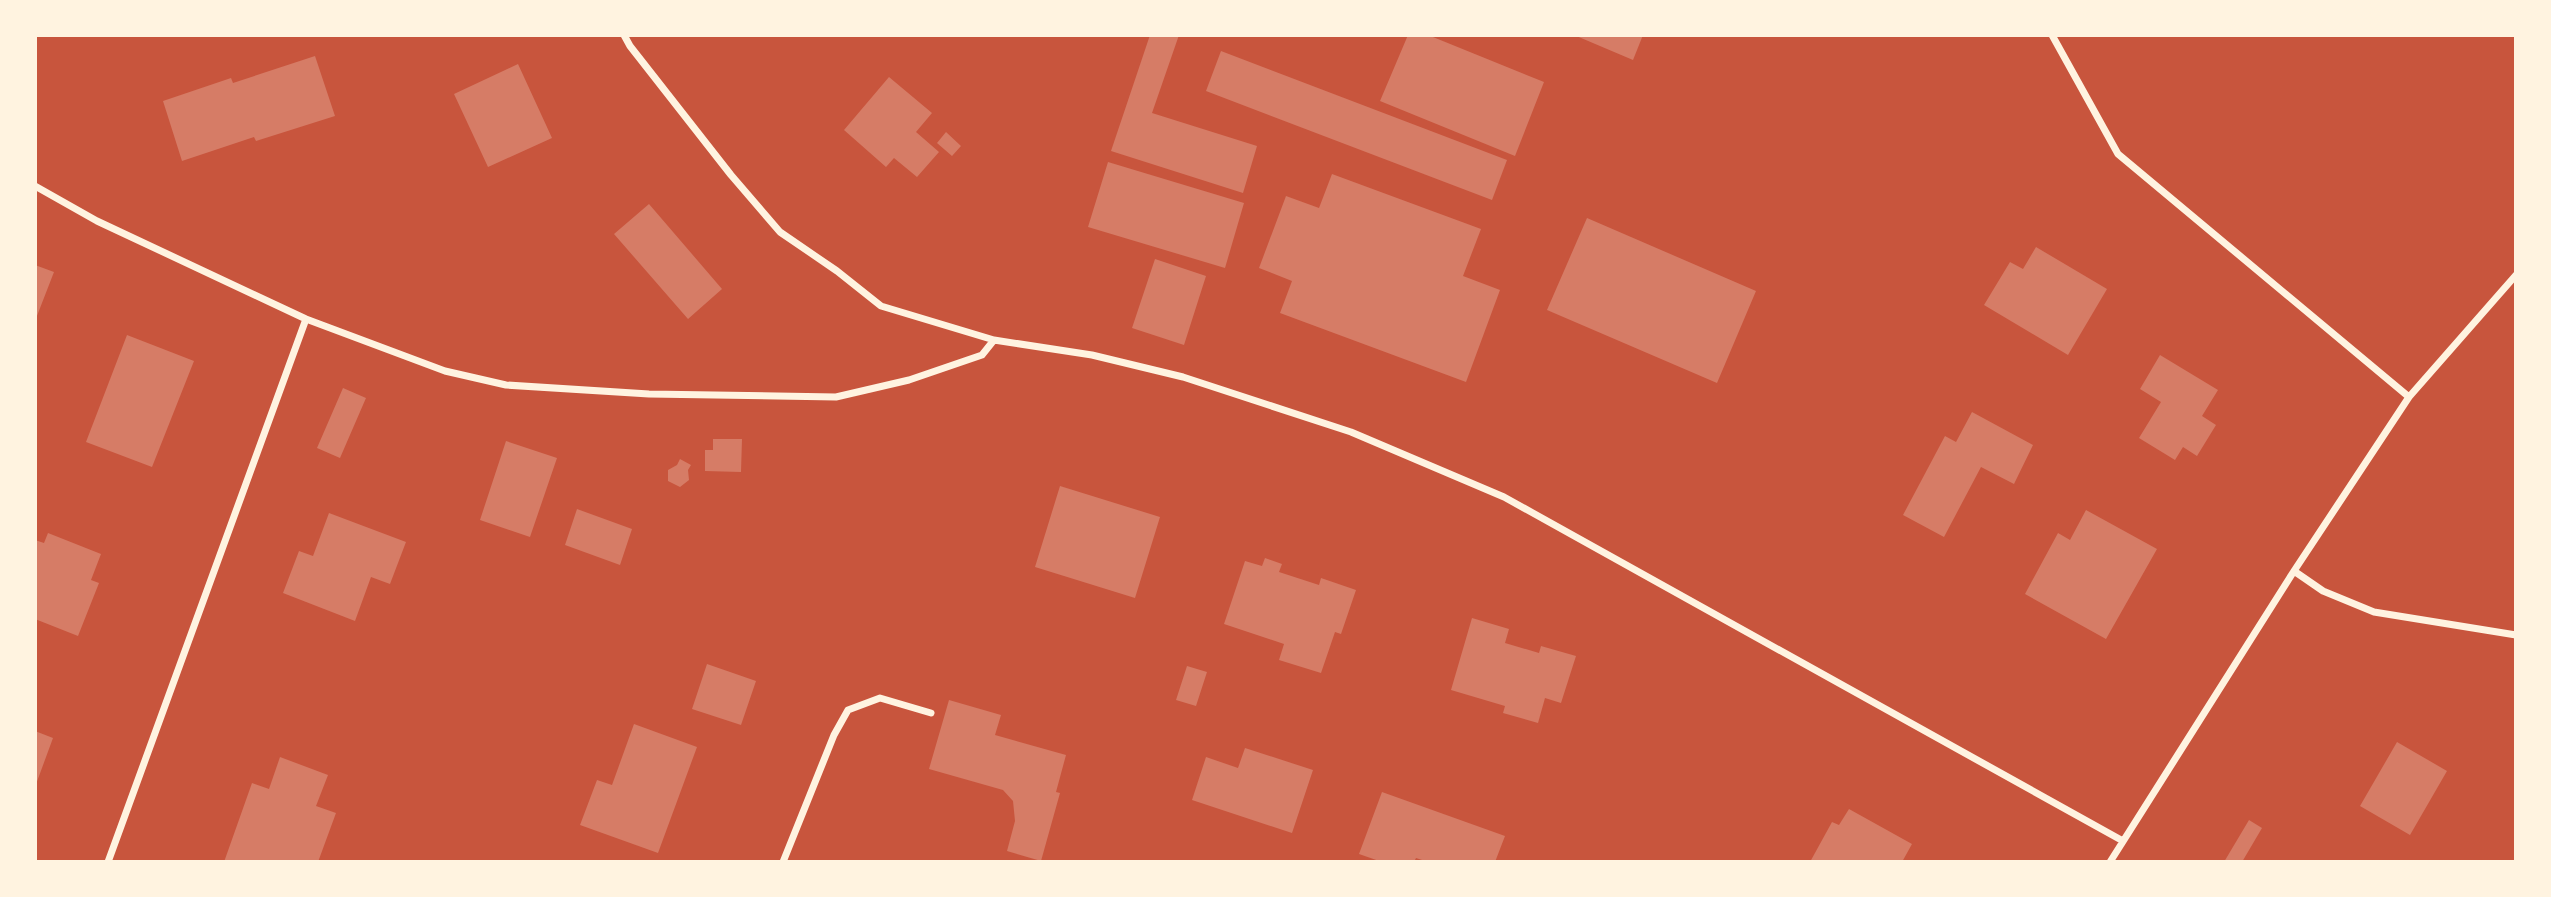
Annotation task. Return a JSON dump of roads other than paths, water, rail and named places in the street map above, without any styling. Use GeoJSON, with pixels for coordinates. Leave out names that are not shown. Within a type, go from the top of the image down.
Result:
{"type":"FeatureCollection","features":[{"type":"Feature","properties":{"kind":"street"},"geometry":{"type":"LineString","coordinates":[[624,35],[629,46],[731,175],[780,232],[837,271],[881,306],[993,340],[1092,355],[1183,377],[1351,432],[1504,497],[2123,841]]}},
{"type":"Feature","properties":{"kind":"street"},"geometry":{"type":"LineString","coordinates":[[2052,35],[2118,155],[2409,397]]}},
{"type":"Feature","properties":{"kind":"street"},"geometry":{"type":"LineString","coordinates":[[35,186],[97,221],[306,318],[445,371],[506,385],[649,394],[836,397],[909,380],[982,355],[993,340]]}},
{"type":"Feature","properties":{"kind":"street"},"geometry":{"type":"LineString","coordinates":[[2110,862],[2294,571],[2409,397],[2516,275]]}},
{"type":"Feature","properties":{"kind":"street"},"geometry":{"type":"LineString","coordinates":[[108,862],[306,318]]}},
{"type":"Feature","properties":{"kind":"street"},"geometry":{"type":"LineString","coordinates":[[2294,571],[2323,591],[2374,612],[2516,635]]}},
{"type":"Feature","properties":{"kind":"street"},"geometry":{"type":"LineString","coordinates":[[783,862],[834,735],[848,710],[880,698],[931,713]]}}]}
